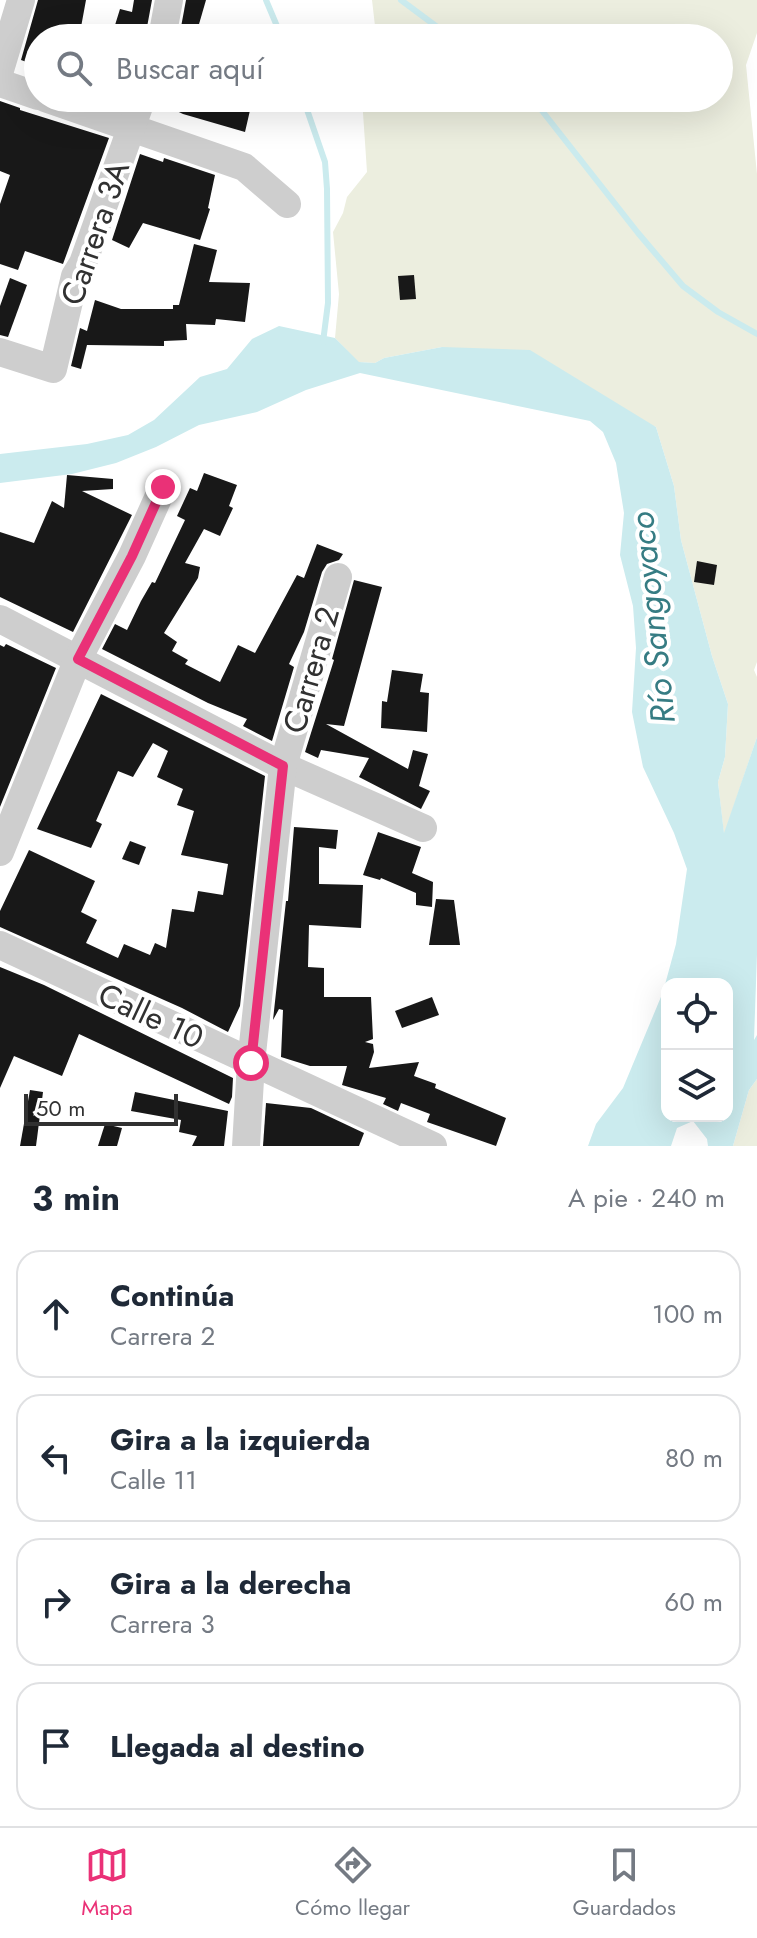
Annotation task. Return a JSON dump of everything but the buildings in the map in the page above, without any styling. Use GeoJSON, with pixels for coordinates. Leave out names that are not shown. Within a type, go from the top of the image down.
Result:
{"type":"FeatureCollection","features":[{"type":"Feature","properties":{"kind":"street"},"geometry":{"type":"LineString","coordinates":[[0,70],[21,0]]}},
{"type":"Feature","properties":{"kind":"street"},"geometry":{"type":"LineString","coordinates":[[165,24],[169,0]]}},
{"type":"Feature","properties":{"kind":"street"},"geometry":{"type":"LineString","coordinates":[[0,83],[24,91]]}},
{"type":"Feature","properties":{"kind":"street"},"geometry":{"type":"LineString","coordinates":[[87,112],[244,167],[287,204]]}},
{"type":"Feature","properties":{"kind":"street","name":"Carrera 3A"},"geometry":{"type":"LineString","coordinates":[[0,352],[53,369],[75,276],[83,263],[137,112]]}},
{"type":"Feature","properties":{"kind":"street"},"geometry":{"type":"LineString","coordinates":[[0,852],[78,659],[132,556],[163,487]]}},
{"type":"Feature","properties":{"kind":"street","name":"Carrera 2"},"geometry":{"type":"LineString","coordinates":[[246,1146],[251,1063],[283,766],[338,577]]}},
{"type":"Feature","properties":{"kind":"street"},"geometry":{"type":"LineString","coordinates":[[0,619],[283,766],[423,828]]}},
{"type":"Feature","properties":{"kind":"street","name":"Calle 10"},"geometry":{"type":"LineString","coordinates":[[0,945],[433,1146]]}},
{"type":"Feature","properties":{"kind":"shaded area"},"geometry":{"type":"Polygon","coordinates":[[[372,0],[757,0],[757,33],[746,65],[757,174],[757,662],[754,670],[757,677],[757,737],[724,835],[718,782],[725,757],[728,704],[681,540],[674,486],[656,427],[442,347],[384,358],[375,363],[358,362],[335,338],[339,294],[333,232],[347,197],[367,172],[363,112],[733,112],[733,24],[375,24],[372,0]]]}},
{"type":"Feature","properties":{"kind":"shaded area"},"geometry":{"type":"Polygon","coordinates":[[[757,1079],[757,1146],[733,1146],[749,1090],[757,1079]]]}},
{"type":"Feature","properties":{"kind":"water","name":"Río Sangoyaco"},"geometry":{"type":"Polygon","coordinates":[[[279,326],[335,338],[359,362],[375,363],[384,358],[442,347],[530,350],[656,427],[674,486],[681,540],[728,704],[725,757],[718,782],[724,833],[757,737],[754,1040],[757,1035],[757,1079],[749,1090],[733,1146],[708,1146],[707,1139],[694,1122],[733,1122],[733,978],[667,978],[676,944],[687,869],[643,767],[632,712],[636,648],[633,606],[620,555],[624,513],[616,463],[603,432],[590,421],[360,373],[306,390],[257,412],[199,425],[116,463],[72,474],[0,483],[0,454],[87,444],[128,435],[154,420],[200,377],[227,369],[252,339],[279,326]]]}},
{"type":"Feature","properties":{"kind":"water"},"geometry":{"type":"Polygon","coordinates":[[[661,997],[661,1122],[691,1122],[677,1128],[671,1146],[588,1146],[596,1124],[623,1088],[661,997]]]}},
{"type":"Feature","properties":{"kind":"waterway"},"geometry":{"type":"LineString","coordinates":[[266,0],[276,24]]}},
{"type":"Feature","properties":{"kind":"waterway"},"geometry":{"type":"LineString","coordinates":[[401,0],[433,24]]}},
{"type":"Feature","properties":{"kind":"waterway"},"geometry":{"type":"LineString","coordinates":[[308,112],[325,162],[327,189],[328,303],[323,342]]}},
{"type":"Feature","properties":{"kind":"waterway"},"geometry":{"type":"LineString","coordinates":[[543,112],[683,286],[718,312],[757,334]]}},
{"type":"Feature","properties":{"kind":"route"},"geometry":{"type":"LineString","coordinates":[[163,487],[132,556],[78,659],[283,766],[251,1063]]}}]}
